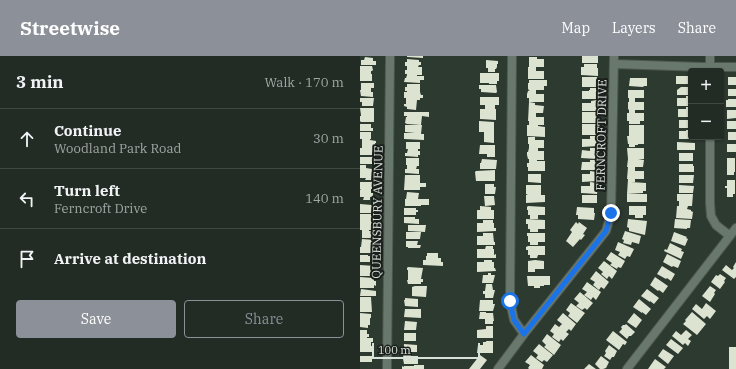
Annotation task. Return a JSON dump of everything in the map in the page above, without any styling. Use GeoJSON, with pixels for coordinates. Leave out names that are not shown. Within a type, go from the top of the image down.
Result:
{"type":"FeatureCollection","features":[{"type":"Feature","properties":{"kind":"street","name":"QUEENSBURY AVENUE"},"geometry":{"type":"LineString","coordinates":[[387,369],[390,56]]}},
{"type":"Feature","properties":{"kind":"street"},"geometry":{"type":"LineString","coordinates":[[512,56],[510,301],[514,320],[524,334]]}},
{"type":"Feature","properties":{"kind":"street"},"geometry":{"type":"LineString","coordinates":[[710,56],[710,68]]}},
{"type":"Feature","properties":{"kind":"street"},"geometry":{"type":"LineString","coordinates":[[614,60],[699,68]]}},
{"type":"Feature","properties":{"kind":"street","name":"FERNCROFT DRIVE"},"geometry":{"type":"LineString","coordinates":[[498,369],[606,231],[611,213],[614,60]]}},
{"type":"Feature","properties":{"kind":"street"},"geometry":{"type":"LineString","coordinates":[[723,68],[736,67]]}},
{"type":"Feature","properties":{"kind":"street"},"geometry":{"type":"LineString","coordinates":[[710,140],[711,216],[716,225],[730,236]]}},
{"type":"Feature","properties":{"kind":"street"},"geometry":{"type":"LineString","coordinates":[[627,369],[736,228]]}},
{"type":"Feature","properties":{"kind":"building"},"geometry":{"type":"Polygon","coordinates":[[[423,56],[423,58],[407,57],[423,56]]]}},
{"type":"Feature","properties":{"kind":"building"},"geometry":{"type":"Polygon","coordinates":[[[582,56],[598,56],[598,63],[582,63],[582,56]]]}},
{"type":"Feature","properties":{"kind":"building"},"geometry":{"type":"Polygon","coordinates":[[[365,57],[373,58],[373,61],[376,61],[376,65],[361,65],[361,60],[364,60],[365,57]]]}},
{"type":"Feature","properties":{"kind":"building"},"geometry":{"type":"Polygon","coordinates":[[[529,57],[544,59],[544,67],[536,67],[536,71],[544,71],[544,79],[528,79],[529,57]]]}},
{"type":"Feature","properties":{"kind":"building"},"geometry":{"type":"Polygon","coordinates":[[[407,59],[419,60],[419,62],[421,62],[421,65],[418,67],[422,67],[422,75],[417,76],[424,76],[424,80],[420,80],[420,83],[404,82],[407,75],[405,74],[407,66],[405,66],[405,62],[407,62],[407,59]]]}},
{"type":"Feature","properties":{"kind":"building"},"geometry":{"type":"Polygon","coordinates":[[[486,60],[498,61],[495,72],[488,72],[488,68],[486,68],[486,60]]]}},
{"type":"Feature","properties":{"kind":"building"},"geometry":{"type":"Polygon","coordinates":[[[584,64],[597,64],[598,76],[581,75],[581,67],[584,67],[584,64]]]}},
{"type":"Feature","properties":{"kind":"building"},"geometry":{"type":"Polygon","coordinates":[[[360,66],[372,66],[372,81],[360,81],[360,66]]]}},
{"type":"Feature","properties":{"kind":"building"},"geometry":{"type":"Polygon","coordinates":[[[480,73],[499,73],[499,81],[497,81],[497,84],[480,83],[480,73]]]}},
{"type":"Feature","properties":{"kind":"building"},"geometry":{"type":"Polygon","coordinates":[[[676,76],[688,76],[688,84],[676,84],[676,76]]]}},
{"type":"Feature","properties":{"kind":"building"},"geometry":{"type":"Polygon","coordinates":[[[582,77],[597,77],[598,87],[582,87],[582,77]]]}},
{"type":"Feature","properties":{"kind":"building"},"geometry":{"type":"Polygon","coordinates":[[[728,77],[736,77],[736,85],[728,85],[728,77]]]}},
{"type":"Feature","properties":{"kind":"building"},"geometry":{"type":"Polygon","coordinates":[[[630,78],[647,78],[647,86],[629,86],[630,78]]]}},
{"type":"Feature","properties":{"kind":"building"},"geometry":{"type":"Polygon","coordinates":[[[529,80],[547,80],[547,86],[544,86],[544,90],[529,90],[529,80]]]}},
{"type":"Feature","properties":{"kind":"building"},"geometry":{"type":"Polygon","coordinates":[[[361,83],[374,83],[374,88],[371,88],[373,97],[361,96],[361,83]]]}},
{"type":"Feature","properties":{"kind":"building"},"geometry":{"type":"Polygon","coordinates":[[[407,84],[420,84],[420,92],[421,95],[423,95],[423,98],[417,100],[416,110],[407,109],[407,107],[404,106],[404,104],[406,104],[406,98],[404,98],[404,92],[407,92],[405,91],[405,87],[407,87],[407,84]]]}},
{"type":"Feature","properties":{"kind":"building"},"geometry":{"type":"Polygon","coordinates":[[[479,85],[496,85],[497,92],[481,92],[479,85]]]}},
{"type":"Feature","properties":{"kind":"building"},"geometry":{"type":"Polygon","coordinates":[[[681,87],[688,87],[688,95],[677,95],[677,90],[681,87]]]}},
{"type":"Feature","properties":{"kind":"building"},"geometry":{"type":"Polygon","coordinates":[[[590,88],[597,88],[598,99],[582,99],[582,91],[589,91],[590,88]]]}},
{"type":"Feature","properties":{"kind":"building"},"geometry":{"type":"Polygon","coordinates":[[[728,89],[736,89],[736,96],[728,96],[728,89]]]}},
{"type":"Feature","properties":{"kind":"building"},"geometry":{"type":"Polygon","coordinates":[[[530,90],[536,90],[536,94],[544,94],[544,102],[529,102],[527,94],[530,90]]]}},
{"type":"Feature","properties":{"kind":"building"},"geometry":{"type":"Polygon","coordinates":[[[628,90],[644,90],[644,98],[635,98],[635,102],[644,102],[644,110],[635,110],[635,113],[644,113],[644,121],[640,121],[640,124],[629,124],[629,121],[627,121],[627,113],[629,113],[628,90]]]}},
{"type":"Feature","properties":{"kind":"building"},"geometry":{"type":"Polygon","coordinates":[[[686,96],[688,96],[688,106],[677,106],[677,98],[686,98],[686,96]]]}},
{"type":"Feature","properties":{"kind":"building"},"geometry":{"type":"Polygon","coordinates":[[[480,97],[499,97],[499,105],[495,105],[496,120],[480,119],[480,109],[485,109],[485,105],[480,105],[480,97]]]}},
{"type":"Feature","properties":{"kind":"building"},"geometry":{"type":"Polygon","coordinates":[[[360,98],[374,98],[373,106],[362,106],[360,98]]]}},
{"type":"Feature","properties":{"kind":"building"},"geometry":{"type":"Polygon","coordinates":[[[736,99],[736,107],[726,107],[726,100],[736,99]]]}},
{"type":"Feature","properties":{"kind":"building"},"geometry":{"type":"Polygon","coordinates":[[[597,100],[598,111],[582,111],[582,103],[591,103],[591,101],[597,100]]]}},
{"type":"Feature","properties":{"kind":"building"},"geometry":{"type":"Polygon","coordinates":[[[529,102],[535,103],[535,105],[544,106],[543,113],[536,113],[536,117],[544,117],[544,125],[538,126],[545,127],[545,137],[527,136],[527,125],[529,125],[529,102]]]}},
{"type":"Feature","properties":{"kind":"building"},"geometry":{"type":"Polygon","coordinates":[[[686,107],[688,107],[688,117],[678,117],[678,109],[686,109],[686,107]]]}},
{"type":"Feature","properties":{"kind":"building"},"geometry":{"type":"Polygon","coordinates":[[[360,108],[374,108],[374,122],[360,121],[360,108]]]}},
{"type":"Feature","properties":{"kind":"building"},"geometry":{"type":"Polygon","coordinates":[[[727,110],[736,110],[736,118],[727,119],[727,110]]]}},
{"type":"Feature","properties":{"kind":"building"},"geometry":{"type":"Polygon","coordinates":[[[404,112],[429,112],[429,117],[422,116],[421,125],[407,124],[405,123],[407,116],[404,116],[404,112]]]}},
{"type":"Feature","properties":{"kind":"building"},"geometry":{"type":"Polygon","coordinates":[[[582,112],[597,112],[598,123],[582,123],[582,112]]]}},
{"type":"Feature","properties":{"kind":"building"},"geometry":{"type":"Polygon","coordinates":[[[679,120],[688,120],[688,128],[679,128],[679,120]]]}},
{"type":"Feature","properties":{"kind":"building"},"geometry":{"type":"Polygon","coordinates":[[[479,121],[494,122],[494,143],[484,142],[484,132],[479,132],[479,121]]]}},
{"type":"Feature","properties":{"kind":"building"},"geometry":{"type":"Polygon","coordinates":[[[727,121],[736,121],[736,129],[727,129],[727,121]]]}},
{"type":"Feature","properties":{"kind":"building"},"geometry":{"type":"Polygon","coordinates":[[[360,124],[371,124],[373,131],[360,131],[360,124]]]}},
{"type":"Feature","properties":{"kind":"building"},"geometry":{"type":"Polygon","coordinates":[[[582,124],[597,124],[598,135],[582,135],[582,124]]]}},
{"type":"Feature","properties":{"kind":"building"},"geometry":{"type":"Polygon","coordinates":[[[405,125],[422,125],[421,134],[424,134],[424,140],[404,139],[404,133],[415,133],[405,132],[405,125]]]}},
{"type":"Feature","properties":{"kind":"building"},"geometry":{"type":"Polygon","coordinates":[[[629,125],[644,125],[644,144],[629,147],[627,136],[629,136],[629,125]]]}},
{"type":"Feature","properties":{"kind":"building"},"geometry":{"type":"Polygon","coordinates":[[[688,130],[688,139],[679,139],[679,131],[688,130]]]}},
{"type":"Feature","properties":{"kind":"building"},"geometry":{"type":"Polygon","coordinates":[[[360,132],[371,132],[370,140],[376,141],[374,155],[360,155],[362,139],[360,139],[360,132]]]}},
{"type":"Feature","properties":{"kind":"building"},"geometry":{"type":"Polygon","coordinates":[[[728,132],[736,132],[736,140],[728,140],[728,132]]]}},
{"type":"Feature","properties":{"kind":"building"},"geometry":{"type":"Polygon","coordinates":[[[590,136],[597,136],[598,146],[582,147],[582,139],[590,139],[590,136]]]}},
{"type":"Feature","properties":{"kind":"building"},"geometry":{"type":"Polygon","coordinates":[[[528,137],[535,137],[535,140],[544,140],[544,148],[538,148],[538,151],[544,151],[544,160],[537,161],[545,161],[545,171],[528,171],[528,137]]]}},
{"type":"Feature","properties":{"kind":"building"},"geometry":{"type":"Polygon","coordinates":[[[406,142],[420,142],[420,149],[418,149],[418,151],[420,151],[420,155],[418,155],[418,157],[405,156],[408,149],[406,149],[406,142]]]}},
{"type":"Feature","properties":{"kind":"building"},"geometry":{"type":"Polygon","coordinates":[[[677,142],[695,143],[695,150],[677,150],[677,142]]]}},
{"type":"Feature","properties":{"kind":"building"},"geometry":{"type":"Polygon","coordinates":[[[727,144],[736,144],[736,152],[727,152],[727,144]]]}},
{"type":"Feature","properties":{"kind":"building"},"geometry":{"type":"Polygon","coordinates":[[[480,145],[495,145],[495,157],[487,157],[487,154],[479,154],[480,145]]]}},
{"type":"Feature","properties":{"kind":"building"},"geometry":{"type":"Polygon","coordinates":[[[590,148],[597,148],[597,159],[581,158],[582,150],[590,151],[590,148]]]}},
{"type":"Feature","properties":{"kind":"building"},"geometry":{"type":"Polygon","coordinates":[[[627,148],[644,148],[644,159],[638,159],[644,160],[643,167],[635,167],[635,171],[644,171],[644,179],[635,179],[635,182],[631,182],[646,183],[646,191],[643,191],[643,193],[627,194],[627,148]]]}},
{"type":"Feature","properties":{"kind":"building"},"geometry":{"type":"Polygon","coordinates":[[[679,153],[693,153],[693,161],[679,161],[679,153]]]}},
{"type":"Feature","properties":{"kind":"building"},"geometry":{"type":"Polygon","coordinates":[[[360,157],[374,157],[373,164],[360,164],[360,157]]]}},
{"type":"Feature","properties":{"kind":"building"},"geometry":{"type":"Polygon","coordinates":[[[406,158],[419,158],[419,166],[417,166],[416,169],[419,169],[419,174],[405,173],[405,169],[407,169],[406,158]]]}},
{"type":"Feature","properties":{"kind":"building"},"geometry":{"type":"Polygon","coordinates":[[[727,158],[735,158],[734,175],[727,175],[727,158]]]}},
{"type":"Feature","properties":{"kind":"building"},"geometry":{"type":"Polygon","coordinates":[[[482,159],[497,160],[496,169],[480,169],[482,159]]]}},
{"type":"Feature","properties":{"kind":"building"},"geometry":{"type":"Polygon","coordinates":[[[590,160],[597,160],[598,170],[581,170],[582,162],[590,162],[590,160]]]}},
{"type":"Feature","properties":{"kind":"building"},"geometry":{"type":"Polygon","coordinates":[[[679,164],[693,164],[694,172],[679,172],[679,164]]]}},
{"type":"Feature","properties":{"kind":"building"},"geometry":{"type":"Polygon","coordinates":[[[360,165],[366,165],[366,168],[372,169],[371,180],[360,178],[360,165]]]}},
{"type":"Feature","properties":{"kind":"building"},"geometry":{"type":"Polygon","coordinates":[[[495,170],[495,181],[476,181],[476,171],[495,170]]]}},
{"type":"Feature","properties":{"kind":"building"},"geometry":{"type":"Polygon","coordinates":[[[590,171],[597,172],[598,181],[582,182],[582,174],[590,174],[590,171]]]}},
{"type":"Feature","properties":{"kind":"building"},"geometry":{"type":"Polygon","coordinates":[[[528,174],[541,174],[541,183],[528,182],[528,174]]]}},
{"type":"Feature","properties":{"kind":"building"},"geometry":{"type":"Polygon","coordinates":[[[405,175],[420,175],[420,183],[426,183],[426,187],[420,187],[420,190],[404,190],[405,175]]]}},
{"type":"Feature","properties":{"kind":"building"},"geometry":{"type":"Polygon","coordinates":[[[679,175],[694,175],[693,183],[679,183],[679,175]]]}},
{"type":"Feature","properties":{"kind":"building"},"geometry":{"type":"Polygon","coordinates":[[[727,180],[735,180],[735,194],[733,194],[733,197],[727,197],[727,188],[725,188],[725,186],[727,186],[727,180]]]}},
{"type":"Feature","properties":{"kind":"building"},"geometry":{"type":"Polygon","coordinates":[[[360,182],[372,182],[371,193],[373,193],[373,197],[370,197],[370,200],[363,200],[364,197],[360,197],[360,182]]]}},
{"type":"Feature","properties":{"kind":"building"},"geometry":{"type":"Polygon","coordinates":[[[590,182],[597,183],[597,194],[581,193],[581,186],[590,186],[590,182]]]}},
{"type":"Feature","properties":{"kind":"building"},"geometry":{"type":"Polygon","coordinates":[[[485,184],[494,184],[494,187],[496,187],[495,194],[485,194],[485,184]]]}},
{"type":"Feature","properties":{"kind":"building"},"geometry":{"type":"Polygon","coordinates":[[[526,185],[541,185],[541,195],[545,195],[545,202],[526,203],[526,195],[528,194],[526,194],[526,185]]]}},
{"type":"Feature","properties":{"kind":"building"},"geometry":{"type":"Polygon","coordinates":[[[679,185],[694,186],[693,193],[679,193],[679,185]]]}},
{"type":"Feature","properties":{"kind":"building"},"geometry":{"type":"Polygon","coordinates":[[[407,192],[419,193],[418,199],[429,199],[429,205],[405,206],[407,192]]]}},
{"type":"Feature","properties":{"kind":"building"},"geometry":{"type":"Polygon","coordinates":[[[627,194],[647,194],[647,202],[627,202],[627,194]]]}},
{"type":"Feature","properties":{"kind":"building"},"geometry":{"type":"Polygon","coordinates":[[[677,194],[693,194],[692,206],[688,206],[687,209],[693,212],[692,219],[676,218],[677,206],[679,206],[677,194]]]}},
{"type":"Feature","properties":{"kind":"building"},"geometry":{"type":"Polygon","coordinates":[[[582,195],[597,195],[597,203],[582,203],[582,195]]]}},
{"type":"Feature","properties":{"kind":"building"},"geometry":{"type":"Polygon","coordinates":[[[484,196],[494,196],[495,205],[485,206],[484,196]]]}},
{"type":"Feature","properties":{"kind":"building"},"geometry":{"type":"Polygon","coordinates":[[[360,204],[372,205],[372,213],[360,213],[360,204]]]}},
{"type":"Feature","properties":{"kind":"building"},"geometry":{"type":"Polygon","coordinates":[[[480,206],[491,207],[491,210],[494,210],[494,219],[477,219],[477,210],[480,210],[480,206]]]}},
{"type":"Feature","properties":{"kind":"building"},"geometry":{"type":"Polygon","coordinates":[[[528,206],[545,207],[545,215],[538,215],[538,219],[530,219],[530,215],[528,215],[527,210],[528,206]]]}},
{"type":"Feature","properties":{"kind":"building"},"geometry":{"type":"Polygon","coordinates":[[[629,206],[646,206],[646,215],[643,215],[643,218],[635,218],[635,215],[629,215],[629,206]]]}},
{"type":"Feature","properties":{"kind":"building"},"geometry":{"type":"Polygon","coordinates":[[[577,207],[594,208],[594,220],[578,219],[578,215],[576,215],[577,207]]]}},
{"type":"Feature","properties":{"kind":"building"},"geometry":{"type":"Polygon","coordinates":[[[404,208],[416,208],[418,212],[416,212],[416,215],[404,215],[404,208]]]}},
{"type":"Feature","properties":{"kind":"building"},"geometry":{"type":"Polygon","coordinates":[[[360,214],[372,214],[371,222],[374,222],[374,230],[369,231],[374,231],[373,238],[362,238],[362,230],[360,230],[360,214]]]}},
{"type":"Feature","properties":{"kind":"building"},"geometry":{"type":"Polygon","coordinates":[[[404,217],[415,217],[415,219],[419,219],[419,224],[404,223],[404,217]]]}},
{"type":"Feature","properties":{"kind":"building"},"geometry":{"type":"Polygon","coordinates":[[[526,219],[545,220],[545,229],[538,229],[538,232],[530,232],[530,229],[528,229],[528,224],[526,224],[526,219]]]}},
{"type":"Feature","properties":{"kind":"building"},"geometry":{"type":"Polygon","coordinates":[[[628,219],[647,221],[645,235],[629,231],[629,228],[627,227],[628,219]]]}},
{"type":"Feature","properties":{"kind":"building"},"geometry":{"type":"Polygon","coordinates":[[[675,219],[691,220],[690,228],[674,228],[675,219]]]}},
{"type":"Feature","properties":{"kind":"building"},"geometry":{"type":"Polygon","coordinates":[[[483,220],[493,220],[496,231],[477,232],[477,223],[483,223],[483,220]]]}},
{"type":"Feature","properties":{"kind":"building"},"geometry":{"type":"Polygon","coordinates":[[[576,222],[578,224],[579,222],[587,228],[583,234],[585,235],[573,247],[566,241],[572,232],[570,230],[576,222]]]}},
{"type":"Feature","properties":{"kind":"building"},"geometry":{"type":"Polygon","coordinates":[[[408,225],[426,225],[425,232],[408,231],[408,225]]]}},
{"type":"Feature","properties":{"kind":"building"},"geometry":{"type":"Polygon","coordinates":[[[625,231],[641,236],[639,244],[632,242],[631,245],[623,243],[624,240],[622,239],[625,231]]]}},
{"type":"Feature","properties":{"kind":"building"},"geometry":{"type":"Polygon","coordinates":[[[406,232],[421,232],[420,239],[406,239],[406,232]]]}},
{"type":"Feature","properties":{"kind":"building"},"geometry":{"type":"Polygon","coordinates":[[[674,232],[687,237],[686,238],[688,239],[685,246],[671,241],[674,232]]]}},
{"type":"Feature","properties":{"kind":"building"},"geometry":{"type":"Polygon","coordinates":[[[483,233],[493,233],[495,245],[477,245],[477,236],[483,236],[483,233]]]}},
{"type":"Feature","properties":{"kind":"building"},"geometry":{"type":"Polygon","coordinates":[[[527,233],[545,233],[545,242],[538,242],[538,245],[530,245],[530,242],[528,242],[527,233]]]}},
{"type":"Feature","properties":{"kind":"building"},"geometry":{"type":"Polygon","coordinates":[[[362,239],[376,241],[374,247],[371,247],[371,253],[360,253],[362,239]]]}},
{"type":"Feature","properties":{"kind":"building"},"geometry":{"type":"Polygon","coordinates":[[[406,241],[418,241],[417,245],[421,245],[420,248],[406,247],[406,241]]]}},
{"type":"Feature","properties":{"kind":"building"},"geometry":{"type":"Polygon","coordinates":[[[618,242],[634,249],[630,257],[627,256],[625,259],[618,255],[620,252],[615,250],[618,242]]]}},
{"type":"Feature","properties":{"kind":"building"},"geometry":{"type":"Polygon","coordinates":[[[670,243],[682,249],[681,251],[684,252],[681,259],[664,251],[665,249],[667,250],[670,243]]]}},
{"type":"Feature","properties":{"kind":"building"},"geometry":{"type":"Polygon","coordinates":[[[486,246],[493,246],[494,255],[496,254],[496,258],[477,258],[477,249],[485,249],[486,246]]]}},
{"type":"Feature","properties":{"kind":"building"},"geometry":{"type":"Polygon","coordinates":[[[545,246],[545,255],[538,255],[537,258],[530,258],[530,255],[528,255],[528,250],[526,250],[526,247],[545,246]]]}},
{"type":"Feature","properties":{"kind":"building"},"geometry":{"type":"Polygon","coordinates":[[[611,252],[625,261],[621,268],[618,267],[617,269],[610,265],[612,263],[606,259],[611,252]]]}},
{"type":"Feature","properties":{"kind":"building"},"geometry":{"type":"Polygon","coordinates":[[[427,253],[438,253],[438,258],[441,258],[443,266],[423,265],[423,260],[426,260],[427,253]]]}},
{"type":"Feature","properties":{"kind":"building"},"geometry":{"type":"Polygon","coordinates":[[[667,254],[681,261],[678,268],[672,267],[663,262],[667,254]]]}},
{"type":"Feature","properties":{"kind":"building"},"geometry":{"type":"Polygon","coordinates":[[[360,255],[370,256],[370,262],[360,262],[360,255]]]}},
{"type":"Feature","properties":{"kind":"building"},"geometry":{"type":"Polygon","coordinates":[[[484,260],[492,260],[496,271],[477,272],[477,262],[484,262],[484,260]]]}},
{"type":"Feature","properties":{"kind":"building"},"geometry":{"type":"Polygon","coordinates":[[[528,261],[544,261],[544,269],[535,269],[535,272],[528,272],[528,261]]]}},
{"type":"Feature","properties":{"kind":"building"},"geometry":{"type":"Polygon","coordinates":[[[604,261],[617,271],[612,279],[609,276],[607,279],[601,274],[603,272],[598,268],[604,261]]]}},
{"type":"Feature","properties":{"kind":"building"},"geometry":{"type":"Polygon","coordinates":[[[736,262],[736,277],[734,279],[722,270],[726,265],[732,270],[736,262]]]}},
{"type":"Feature","properties":{"kind":"building"},"geometry":{"type":"Polygon","coordinates":[[[360,265],[375,266],[374,269],[377,269],[377,273],[374,273],[374,276],[360,276],[360,265]]]}},
{"type":"Feature","properties":{"kind":"building"},"geometry":{"type":"Polygon","coordinates":[[[662,266],[675,274],[671,281],[657,274],[662,266]]]}},
{"type":"Feature","properties":{"kind":"building"},"geometry":{"type":"Polygon","coordinates":[[[408,267],[423,268],[421,279],[423,279],[423,282],[421,282],[421,284],[408,284],[408,267]]]}},
{"type":"Feature","properties":{"kind":"building"},"geometry":{"type":"Polygon","coordinates":[[[596,271],[609,282],[604,289],[601,287],[599,290],[593,285],[595,282],[590,279],[596,271]]]}},
{"type":"Feature","properties":{"kind":"building"},"geometry":{"type":"Polygon","coordinates":[[[488,273],[495,275],[493,283],[482,283],[483,275],[488,275],[488,273]]]}},
{"type":"Feature","properties":{"kind":"building"},"geometry":{"type":"Polygon","coordinates":[[[720,274],[726,278],[720,289],[711,282],[716,275],[718,276],[720,274]]]}},
{"type":"Feature","properties":{"kind":"building"},"geometry":{"type":"Polygon","coordinates":[[[527,276],[550,276],[550,285],[540,286],[540,288],[528,286],[527,276]]]}},
{"type":"Feature","properties":{"kind":"building"},"geometry":{"type":"Polygon","coordinates":[[[360,277],[374,278],[374,281],[376,281],[376,286],[374,285],[374,288],[360,288],[360,277]]]}},
{"type":"Feature","properties":{"kind":"building"},"geometry":{"type":"Polygon","coordinates":[[[655,277],[668,286],[663,293],[650,285],[655,277]]]}},
{"type":"Feature","properties":{"kind":"building"},"geometry":{"type":"Polygon","coordinates":[[[587,282],[601,292],[596,300],[593,297],[591,300],[584,295],[587,292],[582,289],[587,282]]]}},
{"type":"Feature","properties":{"kind":"building"},"geometry":{"type":"Polygon","coordinates":[[[486,284],[492,284],[493,290],[495,290],[493,298],[485,298],[485,294],[483,294],[486,284]]]}},
{"type":"Feature","properties":{"kind":"building"},"geometry":{"type":"Polygon","coordinates":[[[427,286],[426,297],[412,296],[412,287],[427,286]]]}},
{"type":"Feature","properties":{"kind":"building"},"geometry":{"type":"Polygon","coordinates":[[[710,286],[716,290],[710,302],[702,296],[710,286]]]}},
{"type":"Feature","properties":{"kind":"building"},"geometry":{"type":"Polygon","coordinates":[[[361,289],[376,291],[376,296],[360,296],[361,289]]]}},
{"type":"Feature","properties":{"kind":"building"},"geometry":{"type":"Polygon","coordinates":[[[647,289],[659,298],[654,304],[641,296],[647,289]]]}},
{"type":"Feature","properties":{"kind":"building"},"geometry":{"type":"Polygon","coordinates":[[[580,292],[593,303],[587,310],[585,308],[582,310],[576,306],[579,303],[574,299],[580,292]]]}},
{"type":"Feature","properties":{"kind":"building"},"geometry":{"type":"Polygon","coordinates":[[[360,297],[371,297],[372,312],[360,312],[360,297]]]}},
{"type":"Feature","properties":{"kind":"building"},"geometry":{"type":"Polygon","coordinates":[[[405,298],[418,299],[418,307],[405,306],[405,298]]]}},
{"type":"Feature","properties":{"kind":"building"},"geometry":{"type":"Polygon","coordinates":[[[639,299],[651,309],[646,315],[633,307],[639,299]]]}},
{"type":"Feature","properties":{"kind":"building"},"geometry":{"type":"Polygon","coordinates":[[[480,300],[493,300],[493,304],[495,304],[493,311],[479,311],[480,300]]]}},
{"type":"Feature","properties":{"kind":"building"},"geometry":{"type":"Polygon","coordinates":[[[571,303],[585,313],[577,323],[568,316],[570,313],[566,310],[571,303]]]}},
{"type":"Feature","properties":{"kind":"building"},"geometry":{"type":"Polygon","coordinates":[[[706,303],[716,311],[710,319],[707,316],[704,319],[692,309],[696,304],[702,309],[706,303]]]}},
{"type":"Feature","properties":{"kind":"building"},"geometry":{"type":"Polygon","coordinates":[[[405,309],[421,309],[421,318],[404,317],[405,309]]]}},
{"type":"Feature","properties":{"kind":"building"},"geometry":{"type":"Polygon","coordinates":[[[480,312],[493,313],[493,324],[485,324],[485,319],[479,319],[480,312]]]}},
{"type":"Feature","properties":{"kind":"building"},"geometry":{"type":"Polygon","coordinates":[[[692,312],[706,324],[697,335],[683,324],[692,312]]]}},
{"type":"Feature","properties":{"kind":"building"},"geometry":{"type":"Polygon","coordinates":[[[360,313],[371,314],[370,325],[368,325],[368,328],[360,327],[360,313]]]}},
{"type":"Feature","properties":{"kind":"building"},"geometry":{"type":"Polygon","coordinates":[[[563,313],[576,324],[571,331],[569,329],[566,332],[569,334],[563,341],[561,339],[559,342],[552,337],[554,334],[550,331],[555,324],[559,327],[562,324],[557,320],[563,313]]]}},
{"type":"Feature","properties":{"kind":"building"},"geometry":{"type":"Polygon","coordinates":[[[634,313],[642,320],[636,328],[627,322],[634,313]]]}},
{"type":"Feature","properties":{"kind":"building"},"geometry":{"type":"Polygon","coordinates":[[[405,321],[417,322],[416,330],[404,330],[405,321]]]}},
{"type":"Feature","properties":{"kind":"building"},"geometry":{"type":"Polygon","coordinates":[[[626,324],[635,332],[627,339],[619,332],[622,329],[621,327],[626,324]]]}},
{"type":"Feature","properties":{"kind":"building"},"geometry":{"type":"Polygon","coordinates":[[[486,326],[493,326],[493,338],[477,338],[477,330],[486,329],[486,326]]]}},
{"type":"Feature","properties":{"kind":"building"},"geometry":{"type":"Polygon","coordinates":[[[360,330],[367,330],[369,337],[367,338],[373,338],[373,342],[371,342],[372,352],[360,352],[360,330]]]}},
{"type":"Feature","properties":{"kind":"building"},"geometry":{"type":"Polygon","coordinates":[[[686,330],[692,335],[688,339],[691,341],[688,346],[685,343],[683,345],[672,336],[676,331],[681,335],[686,330]]]}},
{"type":"Feature","properties":{"kind":"building"},"geometry":{"type":"Polygon","coordinates":[[[613,331],[627,342],[625,345],[623,344],[619,350],[606,340],[613,331]]]}},
{"type":"Feature","properties":{"kind":"building"},"geometry":{"type":"Polygon","coordinates":[[[404,333],[416,333],[416,341],[404,341],[404,333]]]}},
{"type":"Feature","properties":{"kind":"building"},"geometry":{"type":"Polygon","coordinates":[[[547,334],[561,345],[554,355],[544,347],[546,345],[542,341],[547,334]]]}},
{"type":"Feature","properties":{"kind":"building"},"geometry":{"type":"Polygon","coordinates":[[[671,339],[683,348],[678,354],[666,345],[671,339]]]}},
{"type":"Feature","properties":{"kind":"building"},"geometry":{"type":"Polygon","coordinates":[[[493,341],[493,353],[477,353],[478,345],[483,345],[483,342],[493,341]]]}},
{"type":"Feature","properties":{"kind":"building"},"geometry":{"type":"Polygon","coordinates":[[[404,344],[417,345],[417,352],[411,352],[411,356],[418,356],[418,364],[404,364],[404,344]]]}},
{"type":"Feature","properties":{"kind":"building"},"geometry":{"type":"Polygon","coordinates":[[[539,344],[553,355],[547,362],[544,360],[542,362],[536,358],[538,355],[533,351],[539,344]]]}},
{"type":"Feature","properties":{"kind":"building"},"geometry":{"type":"Polygon","coordinates":[[[609,345],[617,351],[614,357],[610,360],[604,356],[609,345]]]}},
{"type":"Feature","properties":{"kind":"building"},"geometry":{"type":"Polygon","coordinates":[[[729,347],[736,347],[736,369],[729,369],[729,347]]]}},
{"type":"Feature","properties":{"kind":"building"},"geometry":{"type":"Polygon","coordinates":[[[663,349],[674,356],[668,364],[658,356],[663,349]]]}},
{"type":"Feature","properties":{"kind":"building"},"geometry":{"type":"Polygon","coordinates":[[[480,355],[487,360],[480,369],[469,369],[480,355]]]}},
{"type":"Feature","properties":{"kind":"building"},"geometry":{"type":"Polygon","coordinates":[[[531,355],[544,365],[542,369],[528,368],[530,365],[525,362],[531,355]]]}},
{"type":"Feature","properties":{"kind":"building"},"geometry":{"type":"Polygon","coordinates":[[[360,356],[372,356],[372,362],[360,362],[360,356]]]}},
{"type":"Feature","properties":{"kind":"building"},"geometry":{"type":"Polygon","coordinates":[[[601,356],[609,362],[606,368],[603,369],[600,369],[595,364],[601,356]]]}},
{"type":"Feature","properties":{"kind":"building"},"geometry":{"type":"Polygon","coordinates":[[[655,359],[666,367],[664,369],[648,369],[655,359]]]}},
{"type":"Feature","properties":{"kind":"building"},"geometry":{"type":"Polygon","coordinates":[[[589,364],[596,369],[584,369],[589,364]]]}},
{"type":"Feature","properties":{"kind":"building"},"geometry":{"type":"Polygon","coordinates":[[[424,365],[424,369],[402,369],[402,366],[424,365]]]}},
{"type":"Feature","properties":{"kind":"route"},"geometry":{"type":"LineString","coordinates":[[510,301],[514,320],[524,334],[606,231],[611,213]]}}]}
